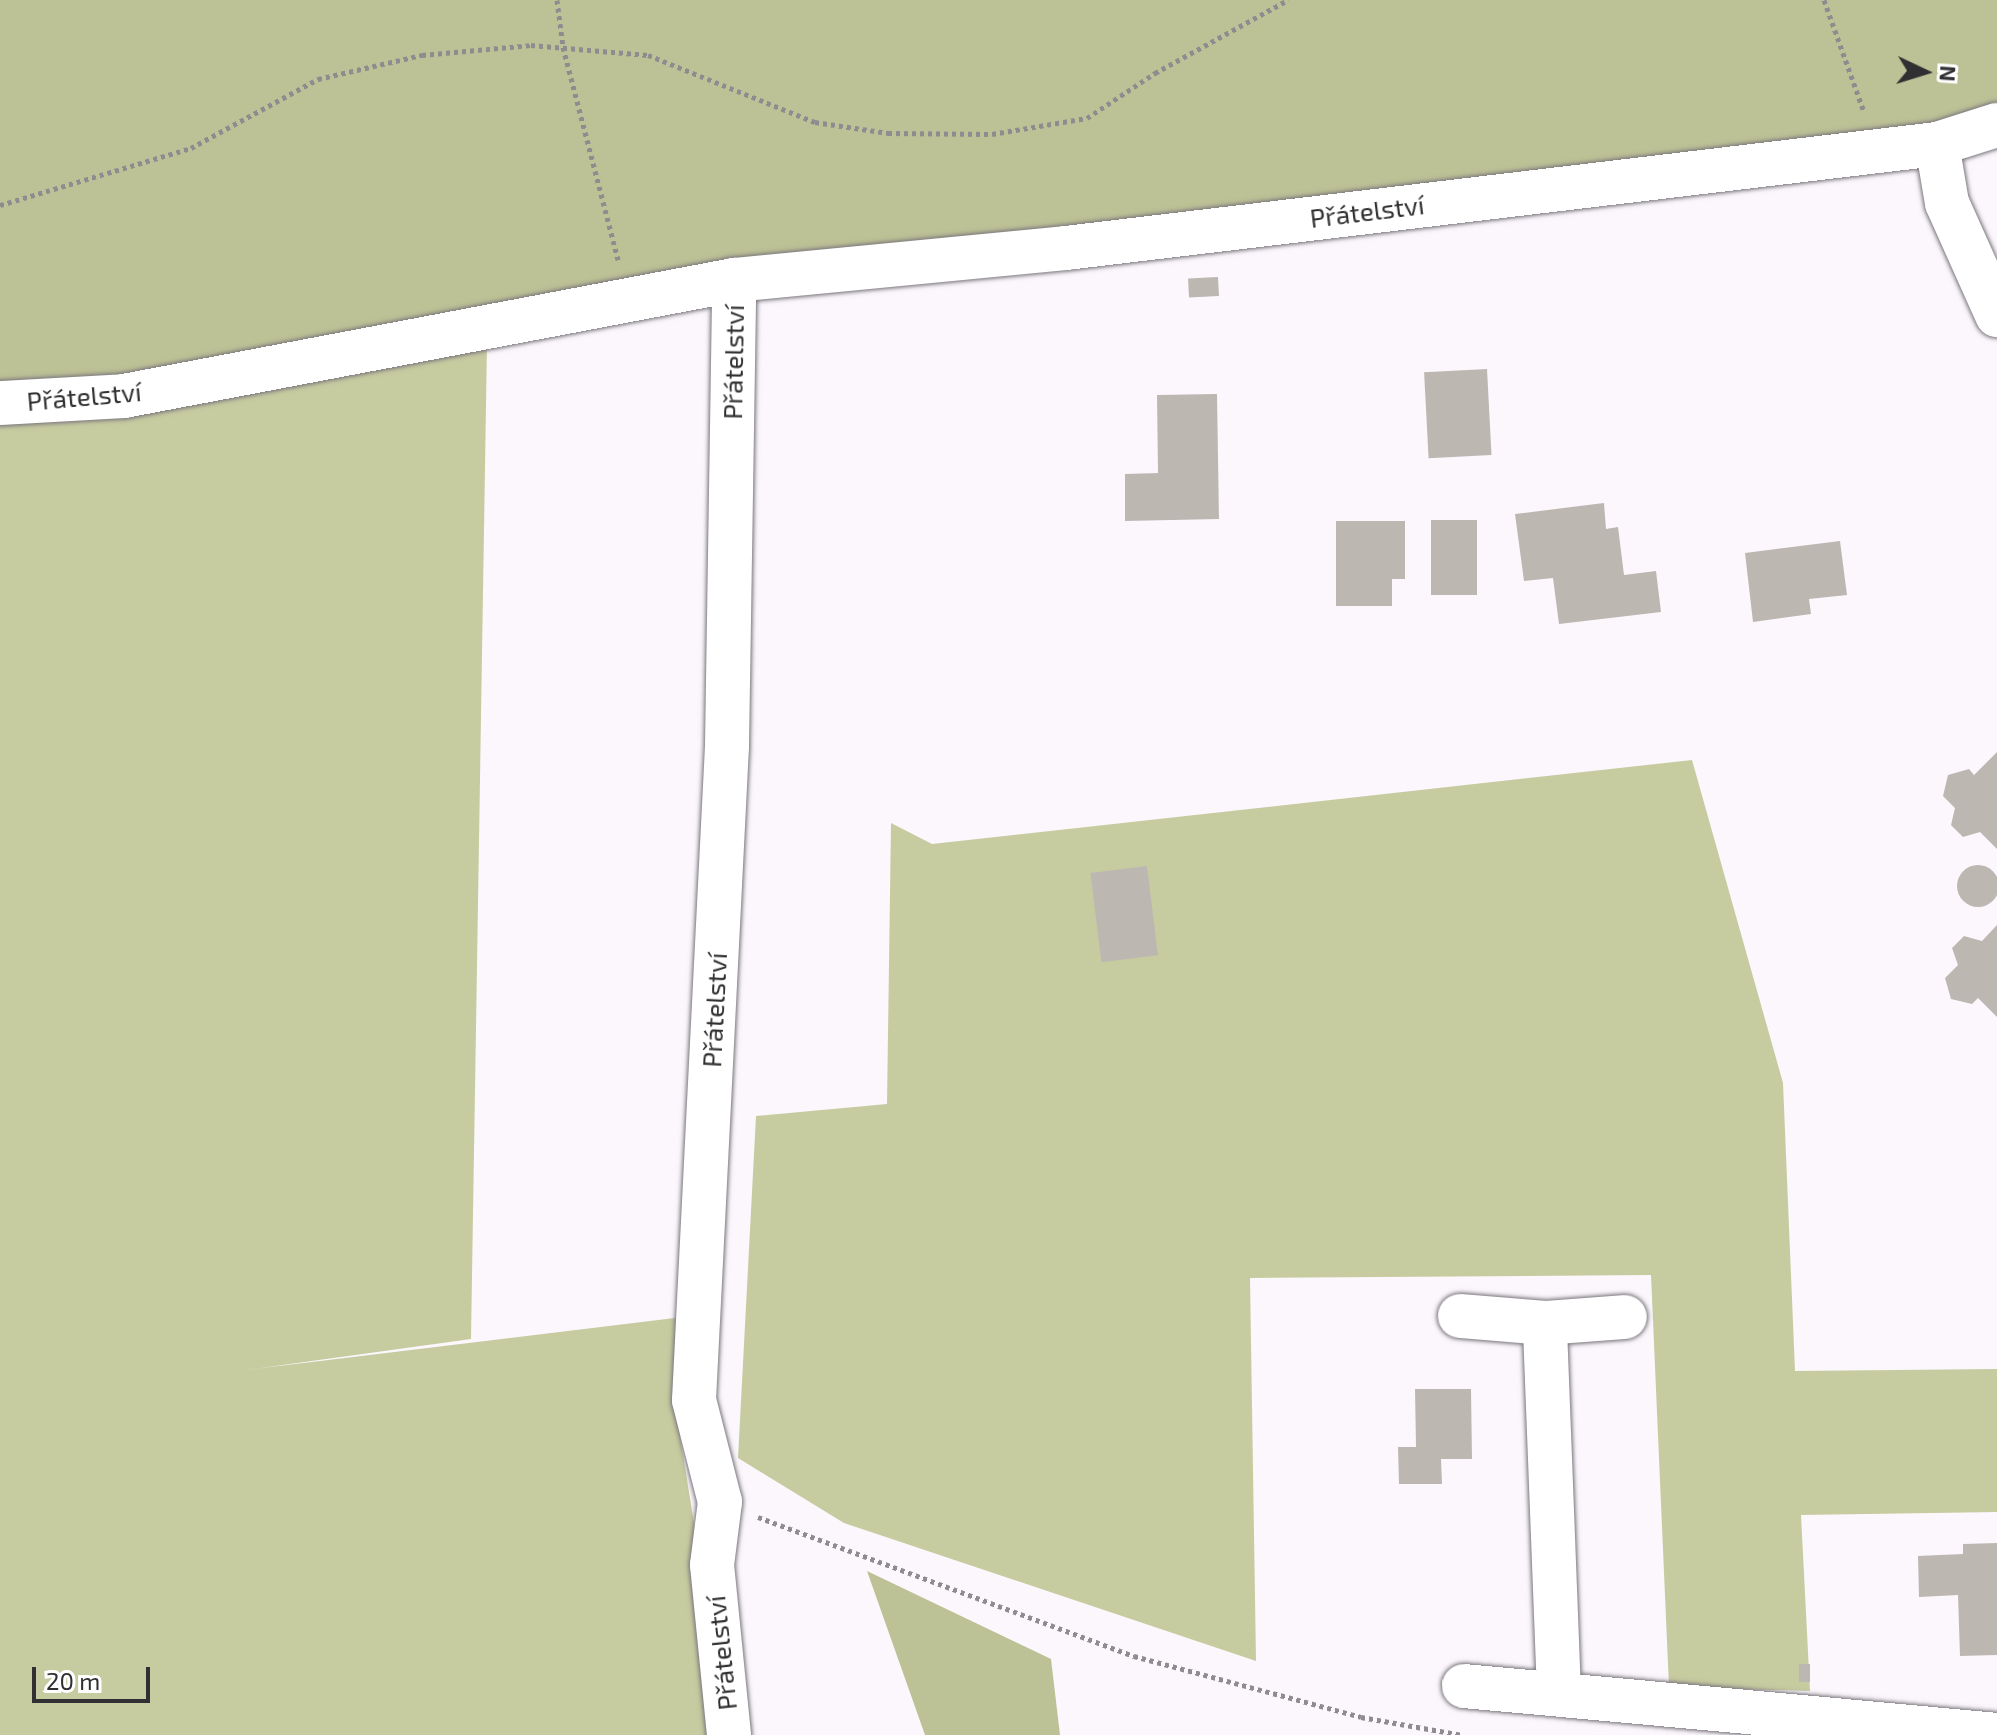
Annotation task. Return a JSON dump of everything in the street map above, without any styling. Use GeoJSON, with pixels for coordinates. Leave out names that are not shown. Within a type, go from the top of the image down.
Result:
{"type":"FeatureCollection","features":[{"type":"Feature","properties":{"kind":"street","name":"Přátelství"},"geometry":{"type":"LineString","coordinates":[[0,403],[124,396],[734,280],[1066,248],[1937,144],[1997,125]]}},
{"type":"Feature","properties":{"kind":"street"},"geometry":{"type":"LineString","coordinates":[[1937,144],[1947,203],[1997,315]]}},
{"type":"Feature","properties":{"kind":"street","name":"Přátelství"},"geometry":{"type":"LineString","coordinates":[[729,1735],[712,1565],[720,1502],[694,1400],[727,746],[734,280]]}},
{"type":"Feature","properties":{"kind":"street"},"geometry":{"type":"LineString","coordinates":[[1460,1316],[1545,1323],[1625,1317]]}},
{"type":"Feature","properties":{"kind":"street"},"geometry":{"type":"LineString","coordinates":[[1545,1323],[1559,1693]]}},
{"type":"Feature","properties":{"kind":"street"},"geometry":{"type":"LineString","coordinates":[[1464,1686],[1559,1693],[1621,1704],[1997,1735]]}},
{"type":"Feature","properties":{"kind":"path"},"geometry":{"type":"LineString","coordinates":[[557,0],[563,47],[628,301]]}},
{"type":"Feature","properties":{"kind":"path"},"geometry":{"type":"LineString","coordinates":[[0,205],[191,148],[318,79],[422,55],[531,45],[648,55],[815,122],[888,133],[992,134],[1087,118],[1231,29],[1288,0]]}},
{"type":"Feature","properties":{"kind":"path"},"geometry":{"type":"LineString","coordinates":[[1824,0],[1878,151]]}},
{"type":"Feature","properties":{"kind":"path"},"geometry":{"type":"LineString","coordinates":[[720,1502],[1134,1656],[1361,1717],[1462,1735]]}},
{"type":"Feature","properties":{"kind":"green space"},"geometry":{"type":"Polygon","coordinates":[[[0,0],[1997,0],[1997,106],[1912,134],[114,389],[0,392],[0,0]]]}},
{"type":"Feature","properties":{"kind":"green space"},"geometry":{"type":"Polygon","coordinates":[[[487,343],[471,1339],[246,1370],[683,1317],[674,1399],[694,1523],[711,1735],[0,1735],[0,403],[487,343]]]}},
{"type":"Feature","properties":{"kind":"green space"},"geometry":{"type":"Polygon","coordinates":[[[1692,760],[1783,1083],[1795,1371],[1997,1369],[1997,1512],[1801,1515],[1810,1691],[1669,1687],[1651,1275],[1250,1278],[1256,1661],[844,1523],[738,1458],[756,1116],[887,1104],[891,823],[932,844],[1692,760]]]}},
{"type":"Feature","properties":{"kind":"green space"},"geometry":{"type":"Polygon","coordinates":[[[867,1571],[1051,1659],[1060,1735],[925,1735],[867,1571]]]}},
{"type":"Feature","properties":{"kind":"building"},"geometry":{"type":"Polygon","coordinates":[[[1218,277],[1219,296],[1189,298],[1188,279],[1218,277]]]}},
{"type":"Feature","properties":{"kind":"building"},"geometry":{"type":"Polygon","coordinates":[[[1487,369],[1492,455],[1429,458],[1424,372],[1487,369]]]}},
{"type":"Feature","properties":{"kind":"building"},"geometry":{"type":"Polygon","coordinates":[[[1217,394],[1219,519],[1125,521],[1125,474],[1158,473],[1157,395],[1217,394]]]}},
{"type":"Feature","properties":{"kind":"building"},"geometry":{"type":"Polygon","coordinates":[[[1604,503],[1606,529],[1618,527],[1624,575],[1656,571],[1661,612],[1559,624],[1553,578],[1524,581],[1515,514],[1604,503]]]}},
{"type":"Feature","properties":{"kind":"building"},"geometry":{"type":"Polygon","coordinates":[[[1431,520],[1477,520],[1477,595],[1431,595],[1431,520]]]}},
{"type":"Feature","properties":{"kind":"building"},"geometry":{"type":"Polygon","coordinates":[[[1336,521],[1405,521],[1405,579],[1392,579],[1392,606],[1336,606],[1336,521]]]}},
{"type":"Feature","properties":{"kind":"building"},"geometry":{"type":"Polygon","coordinates":[[[1840,541],[1847,595],[1809,599],[1811,614],[1753,622],[1745,553],[1840,541]]]}},
{"type":"Feature","properties":{"kind":"building"},"geometry":{"type":"Polygon","coordinates":[[[1997,752],[1997,849],[1980,832],[1963,837],[1951,825],[1955,808],[1943,796],[1948,775],[1969,769],[1974,775],[1997,752]]]}},
{"type":"Feature","properties":{"kind":"building"},"geometry":{"type":"Polygon","coordinates":[[[1978,865],[1993,871],[1999,886],[1993,901],[1978,907],[1963,901],[1957,886],[1963,871],[1978,865]]]}},
{"type":"Feature","properties":{"kind":"building"},"geometry":{"type":"Polygon","coordinates":[[[1147,866],[1158,955],[1101,962],[1090,873],[1147,866]]]}},
{"type":"Feature","properties":{"kind":"building"},"geometry":{"type":"Polygon","coordinates":[[[1997,925],[1997,1017],[1978,998],[1972,1004],[1951,999],[1945,978],[1958,965],[1952,948],[1964,936],[1982,941],[1997,925]]]}},
{"type":"Feature","properties":{"kind":"building"},"geometry":{"type":"Polygon","coordinates":[[[1415,1389],[1471,1389],[1472,1459],[1441,1459],[1442,1484],[1399,1484],[1398,1447],[1416,1447],[1415,1389]]]}},
{"type":"Feature","properties":{"kind":"building"},"geometry":{"type":"Polygon","coordinates":[[[1997,1543],[1997,1655],[1960,1656],[1958,1595],[1919,1597],[1918,1556],[1963,1554],[1963,1544],[1997,1543]]]}},
{"type":"Feature","properties":{"kind":"building"},"geometry":{"type":"Polygon","coordinates":[[[1799,1664],[1810,1664],[1810,1682],[1799,1682],[1799,1664]]]}}]}
